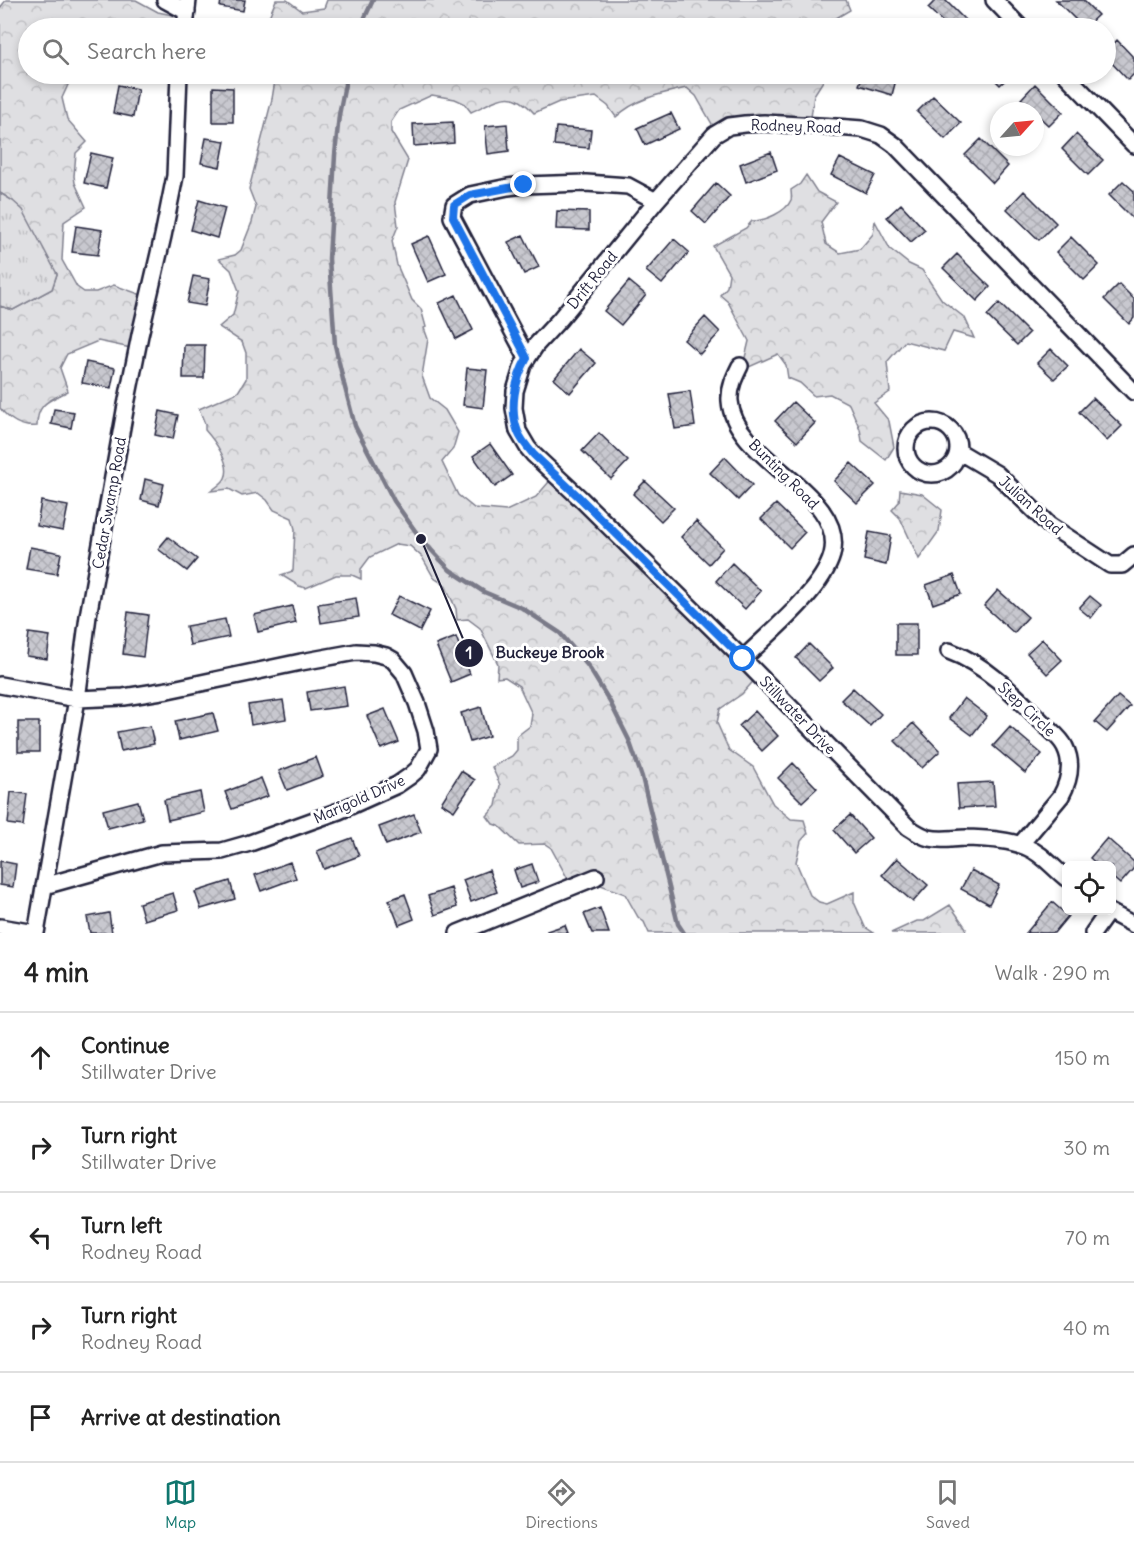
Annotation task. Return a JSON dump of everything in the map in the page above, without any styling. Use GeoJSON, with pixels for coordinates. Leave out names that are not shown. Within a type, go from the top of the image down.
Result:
{"type":"FeatureCollection","features":[{"type":"Feature","properties":{"kind":"street"},"geometry":{"type":"LineString","coordinates":[[165,0],[188,6]]}},
{"type":"Feature","properties":{"kind":"street"},"geometry":{"type":"LineString","coordinates":[[994,0],[1011,18]]}},
{"type":"Feature","properties":{"kind":"street","name":"Cedar Swamp Road"},"geometry":{"type":"LineString","coordinates":[[36,933],[77,699],[88,616],[124,416],[175,176],[179,84]]}},
{"type":"Feature","properties":{"kind":"street"},"geometry":{"type":"LineString","coordinates":[[1075,84],[1134,145]]}},
{"type":"Feature","properties":{"kind":"street","name":"Rodney Road"},"geometry":{"type":"LineString","coordinates":[[656,201],[714,135],[729,126],[765,123],[836,127],[862,129],[881,135],[895,145],[1134,392]]}},
{"type":"Feature","properties":{"kind":"street"},"geometry":{"type":"LineString","coordinates":[[527,358],[453,217],[454,205],[470,195],[508,187],[586,183],[628,186],[656,201]]}},
{"type":"Feature","properties":{"kind":"street","name":"Drift Road"},"geometry":{"type":"LineString","coordinates":[[527,358],[656,201]]}},
{"type":"Feature","properties":{"kind":"street","name":"Stillwater Drive"},"geometry":{"type":"LineString","coordinates":[[527,358],[515,391],[514,408],[518,431],[528,448],[743,659],[908,827],[922,836],[936,839],[975,840],[980,838],[1020,845],[1034,851],[1062,875]]}},
{"type":"Feature","properties":{"kind":"street","name":"Bunting Road"},"geometry":{"type":"LineString","coordinates":[[740,366],[730,394],[735,421],[749,441],[807,494],[828,520],[833,536],[832,555],[817,585],[743,659]]}},
{"type":"Feature","properties":{"kind":"street","name":"Julian Road"},"geometry":{"type":"LineString","coordinates":[[958,452],[997,474],[1049,525],[1110,565],[1122,564],[1134,555]]}},
{"type":"Feature","properties":{"kind":"street","name":"Step Circle"},"geometry":{"type":"LineString","coordinates":[[949,651],[966,657],[992,675],[1060,739],[1065,747],[1069,759],[1069,777],[1065,789],[1020,845]]}},
{"type":"Feature","properties":{"kind":"street","name":"Marigold Drive"},"geometry":{"type":"LineString","coordinates":[[0,685],[77,699],[135,695],[356,652],[374,653],[393,660],[404,673],[426,731],[429,748],[418,769],[383,792],[339,811],[222,851],[162,853],[44,886]]}},
{"type":"Feature","properties":{"kind":"street"},"geometry":{"type":"LineString","coordinates":[[467,931],[596,876]]}},
{"type":"Feature","properties":{"kind":"street"},"geometry":{"type":"LineString","coordinates":[[1093,933],[1104,915]]}},
{"type":"Feature","properties":{"kind":"street"},"geometry":{"type":"LineString","coordinates":[[1115,915],[1134,925]]}},
{"type":"Feature","properties":{"kind":"street"},"geometry":{"type":"LineString","coordinates":[[0,927],[36,933]]}},
{"type":"Feature","properties":{"kind":"green space"},"geometry":{"type":"Polygon","coordinates":[[[6,0],[136,0],[158,12],[187,18],[18,18],[18,84],[68,84],[62,98],[67,119],[87,142],[76,153],[74,176],[86,207],[64,222],[62,260],[77,287],[84,292],[96,292],[114,285],[150,298],[136,349],[98,341],[67,354],[60,368],[68,391],[42,407],[37,426],[26,426],[16,422],[0,408],[0,306],[13,310],[52,289],[57,274],[13,201],[0,193],[0,8],[6,0]]]}},
{"type":"Feature","properties":{"kind":"green space"},"geometry":{"type":"Polygon","coordinates":[[[276,0],[287,0],[302,11],[324,8],[327,0],[846,0],[850,10],[836,18],[268,18],[276,0]]]}},
{"type":"Feature","properties":{"kind":"green space"},"geometry":{"type":"Polygon","coordinates":[[[274,84],[821,84],[814,95],[810,125],[716,131],[696,96],[687,88],[640,101],[616,117],[608,106],[596,97],[559,102],[534,113],[526,105],[511,98],[497,100],[471,112],[464,103],[455,99],[432,95],[399,110],[391,122],[391,132],[408,160],[395,202],[398,226],[392,241],[397,265],[412,300],[421,309],[426,327],[424,328],[428,339],[422,376],[430,398],[445,410],[458,432],[453,449],[442,462],[458,495],[474,508],[506,511],[536,497],[554,476],[759,675],[742,694],[720,709],[717,723],[729,750],[753,767],[773,804],[791,819],[804,820],[808,833],[801,841],[796,862],[810,895],[819,902],[827,904],[854,892],[854,902],[865,927],[874,933],[649,933],[625,894],[601,885],[575,892],[551,848],[545,844],[519,845],[499,826],[493,824],[487,816],[496,806],[500,785],[492,767],[512,756],[517,750],[517,736],[530,726],[532,714],[519,686],[505,677],[497,678],[498,664],[480,628],[468,619],[457,620],[456,609],[445,585],[434,578],[422,557],[410,546],[397,544],[370,557],[361,569],[361,579],[352,575],[336,575],[306,588],[299,586],[281,575],[293,571],[295,529],[292,518],[274,510],[258,493],[242,496],[229,489],[211,491],[224,480],[227,472],[224,459],[205,430],[199,409],[238,392],[246,379],[246,353],[242,342],[219,327],[233,315],[239,291],[231,270],[219,259],[235,255],[241,250],[252,222],[256,207],[249,189],[274,84]]]}},
{"type":"Feature","properties":{"kind":"green space"},"geometry":{"type":"Polygon","coordinates":[[[806,175],[817,192],[836,202],[821,222],[826,244],[840,253],[860,249],[873,234],[875,221],[890,249],[909,264],[922,270],[942,300],[965,318],[974,338],[953,332],[944,351],[905,341],[887,362],[890,392],[874,403],[889,421],[894,447],[886,460],[862,441],[860,429],[849,404],[830,394],[814,396],[800,383],[788,378],[786,365],[778,354],[749,367],[743,366],[749,341],[728,302],[720,295],[727,287],[729,274],[713,246],[746,228],[752,221],[769,218],[780,212],[791,200],[791,190],[800,184],[806,175]]]}},
{"type":"Feature","properties":{"kind":"green space"},"geometry":{"type":"Polygon","coordinates":[[[0,193],[23,210],[57,274],[52,289],[13,310],[0,306],[0,193]]]}},
{"type":"Feature","properties":{"kind":"green space"},"geometry":{"type":"Polygon","coordinates":[[[900,490],[922,494],[942,510],[939,531],[919,559],[900,518],[892,510],[899,502],[900,490]]]}},
{"type":"Feature","properties":{"kind":"green space"},"geometry":{"type":"Polygon","coordinates":[[[950,905],[966,928],[965,933],[891,933],[917,921],[924,921],[950,905]]]}},
{"type":"Feature","properties":{"kind":"building"},"geometry":{"type":"Polygon","coordinates":[[[221,0],[245,0],[243,11],[220,7],[221,0]]]}},
{"type":"Feature","properties":{"kind":"building"},"geometry":{"type":"Polygon","coordinates":[[[936,0],[945,0],[963,18],[938,18],[928,8],[936,0]]]}},
{"type":"Feature","properties":{"kind":"building"},"geometry":{"type":"Polygon","coordinates":[[[1056,0],[1083,0],[1098,15],[1095,18],[1074,18],[1056,0]]]}},
{"type":"Feature","properties":{"kind":"building"},"geometry":{"type":"Polygon","coordinates":[[[1116,41],[1134,58],[1134,74],[1128,80],[1116,67],[1116,41]]]}},
{"type":"Feature","properties":{"kind":"building"},"geometry":{"type":"Polygon","coordinates":[[[859,84],[895,84],[892,95],[859,84]]]}},
{"type":"Feature","properties":{"kind":"building"},"geometry":{"type":"Polygon","coordinates":[[[1035,84],[1063,112],[1049,126],[1044,121],[1044,102],[1024,102],[1021,99],[1035,84]]]}},
{"type":"Feature","properties":{"kind":"building"},"geometry":{"type":"Polygon","coordinates":[[[118,85],[138,89],[133,117],[113,113],[118,85]]]}},
{"type":"Feature","properties":{"kind":"building"},"geometry":{"type":"Polygon","coordinates":[[[213,87],[233,88],[233,122],[213,122],[213,87]]]}},
{"type":"Feature","properties":{"kind":"building"},"geometry":{"type":"Polygon","coordinates":[[[933,96],[961,123],[945,139],[917,112],[933,96]]]}},
{"type":"Feature","properties":{"kind":"building"},"geometry":{"type":"Polygon","coordinates":[[[671,113],[679,129],[645,145],[637,128],[671,113]]]}},
{"type":"Feature","properties":{"kind":"building"},"geometry":{"type":"Polygon","coordinates":[[[453,122],[454,143],[414,146],[413,124],[453,122]]]}},
{"type":"Feature","properties":{"kind":"building"},"geometry":{"type":"Polygon","coordinates":[[[507,124],[509,151],[488,154],[485,126],[507,124]]]}},
{"type":"Feature","properties":{"kind":"building"},"geometry":{"type":"Polygon","coordinates":[[[556,127],[591,130],[589,148],[554,145],[556,127]]]}},
{"type":"Feature","properties":{"kind":"building"},"geometry":{"type":"Polygon","coordinates":[[[1076,134],[1103,160],[1088,175],[1062,149],[1076,134]]]}},
{"type":"Feature","properties":{"kind":"building"},"geometry":{"type":"Polygon","coordinates":[[[206,138],[225,141],[220,167],[201,163],[206,138]]]}},
{"type":"Feature","properties":{"kind":"building"},"geometry":{"type":"Polygon","coordinates":[[[981,139],[990,148],[990,156],[998,156],[1008,166],[993,183],[965,155],[981,139]]]}},
{"type":"Feature","properties":{"kind":"building"},"geometry":{"type":"Polygon","coordinates":[[[771,152],[777,170],[746,182],[740,164],[771,152]]]}},
{"type":"Feature","properties":{"kind":"building"},"geometry":{"type":"Polygon","coordinates":[[[91,153],[113,158],[106,188],[84,183],[91,153]]]}},
{"type":"Feature","properties":{"kind":"building"},"geometry":{"type":"Polygon","coordinates":[[[840,158],[875,175],[866,193],[831,175],[840,158]]]}},
{"type":"Feature","properties":{"kind":"building"},"geometry":{"type":"Polygon","coordinates":[[[1123,181],[1134,191],[1134,220],[1109,195],[1123,181]]]}},
{"type":"Feature","properties":{"kind":"building"},"geometry":{"type":"Polygon","coordinates":[[[716,183],[730,196],[706,224],[692,211],[716,183]]]}},
{"type":"Feature","properties":{"kind":"building"},"geometry":{"type":"Polygon","coordinates":[[[1024,191],[1056,223],[1039,240],[1007,209],[1024,191]]]}},
{"type":"Feature","properties":{"kind":"building"},"geometry":{"type":"Polygon","coordinates":[[[199,200],[225,208],[217,238],[191,230],[199,200]]]}},
{"type":"Feature","properties":{"kind":"building"},"geometry":{"type":"Polygon","coordinates":[[[901,204],[925,230],[911,242],[887,217],[901,204]]]}},
{"type":"Feature","properties":{"kind":"building"},"geometry":{"type":"Polygon","coordinates":[[[557,211],[589,212],[589,230],[556,229],[557,211]]]}},
{"type":"Feature","properties":{"kind":"building"},"geometry":{"type":"Polygon","coordinates":[[[76,226],[102,230],[98,255],[72,252],[76,226]]]}},
{"type":"Feature","properties":{"kind":"building"},"geometry":{"type":"Polygon","coordinates":[[[523,235],[539,267],[524,274],[508,242],[523,235]]]}},
{"type":"Feature","properties":{"kind":"building"},"geometry":{"type":"Polygon","coordinates":[[[429,236],[446,274],[428,282],[411,244],[429,236]]]}},
{"type":"Feature","properties":{"kind":"building"},"geometry":{"type":"Polygon","coordinates":[[[1071,237],[1099,265],[1084,280],[1056,252],[1071,237]]]}},
{"type":"Feature","properties":{"kind":"building"},"geometry":{"type":"Polygon","coordinates":[[[674,239],[689,252],[662,284],[646,271],[674,239]]]}},
{"type":"Feature","properties":{"kind":"building"},"geometry":{"type":"Polygon","coordinates":[[[957,254],[990,287],[977,301],[943,268],[957,254]]]}},
{"type":"Feature","properties":{"kind":"building"},"geometry":{"type":"Polygon","coordinates":[[[193,276],[210,279],[205,306],[187,303],[193,276]]]}},
{"type":"Feature","properties":{"kind":"building"},"geometry":{"type":"Polygon","coordinates":[[[629,281],[646,295],[621,325],[604,311],[629,281]]]}},
{"type":"Feature","properties":{"kind":"building"},"geometry":{"type":"Polygon","coordinates":[[[1119,284],[1134,299],[1134,318],[1129,324],[1104,299],[1119,284]]]}},
{"type":"Feature","properties":{"kind":"building"},"geometry":{"type":"Polygon","coordinates":[[[456,295],[473,330],[456,339],[439,303],[456,295]]]}},
{"type":"Feature","properties":{"kind":"building"},"geometry":{"type":"Polygon","coordinates":[[[999,303],[1029,333],[1017,345],[987,316],[999,303]]]}},
{"type":"Feature","properties":{"kind":"building"},"geometry":{"type":"Polygon","coordinates":[[[705,317],[720,332],[700,354],[684,340],[705,317]]]}},
{"type":"Feature","properties":{"kind":"building"},"geometry":{"type":"Polygon","coordinates":[[[184,345],[205,345],[204,378],[183,378],[184,345]]]}},
{"type":"Feature","properties":{"kind":"building"},"geometry":{"type":"Polygon","coordinates":[[[579,349],[596,363],[570,393],[554,379],[579,349]]]}},
{"type":"Feature","properties":{"kind":"building"},"geometry":{"type":"Polygon","coordinates":[[[1051,349],[1068,366],[1054,379],[1037,363],[1051,349]]]}},
{"type":"Feature","properties":{"kind":"building"},"geometry":{"type":"Polygon","coordinates":[[[86,362],[115,368],[111,388],[82,383],[86,362]]]}},
{"type":"Feature","properties":{"kind":"building"},"geometry":{"type":"Polygon","coordinates":[[[467,368],[487,370],[483,408],[463,405],[467,368]]]}},
{"type":"Feature","properties":{"kind":"building"},"geometry":{"type":"Polygon","coordinates":[[[690,391],[695,426],[675,429],[669,394],[690,391]]]}},
{"type":"Feature","properties":{"kind":"building"},"geometry":{"type":"Polygon","coordinates":[[[1093,398],[1122,426],[1107,441],[1079,412],[1093,398]]]}},
{"type":"Feature","properties":{"kind":"building"},"geometry":{"type":"Polygon","coordinates":[[[793,402],[815,423],[797,442],[775,421],[793,402]]]}},
{"type":"Feature","properties":{"kind":"building"},"geometry":{"type":"Polygon","coordinates":[[[54,409],[74,412],[71,428],[51,424],[54,409]]]}},
{"type":"Feature","properties":{"kind":"building"},"geometry":{"type":"Polygon","coordinates":[[[160,411],[178,415],[173,439],[155,435],[160,411]]]}},
{"type":"Feature","properties":{"kind":"building"},"geometry":{"type":"Polygon","coordinates":[[[599,433],[628,461],[611,479],[582,451],[599,433]]]}},
{"type":"Feature","properties":{"kind":"building"},"geometry":{"type":"Polygon","coordinates":[[[490,444],[512,475],[495,487],[473,456],[490,444]]]}},
{"type":"Feature","properties":{"kind":"building"},"geometry":{"type":"Polygon","coordinates":[[[725,457],[752,485],[738,500],[710,473],[725,457]]]}},
{"type":"Feature","properties":{"kind":"building"},"geometry":{"type":"Polygon","coordinates":[[[851,463],[875,485],[857,503],[834,481],[851,463]]]}},
{"type":"Feature","properties":{"kind":"building"},"geometry":{"type":"Polygon","coordinates":[[[145,479],[164,484],[159,505],[141,500],[145,479]]]}},
{"type":"Feature","properties":{"kind":"building"},"geometry":{"type":"Polygon","coordinates":[[[645,481],[674,508],[661,521],[633,494],[645,481]]]}},
{"type":"Feature","properties":{"kind":"building"},"geometry":{"type":"Polygon","coordinates":[[[41,501],[68,506],[63,531],[37,526],[41,501]]]}},
{"type":"Feature","properties":{"kind":"building"},"geometry":{"type":"Polygon","coordinates":[[[776,504],[805,532],[790,548],[761,519],[776,504]]]}},
{"type":"Feature","properties":{"kind":"building"},"geometry":{"type":"Polygon","coordinates":[[[696,521],[723,548],[709,564],[681,537],[696,521]]]}},
{"type":"Feature","properties":{"kind":"building"},"geometry":{"type":"Polygon","coordinates":[[[869,532],[891,536],[886,565],[864,560],[869,532]]]}},
{"type":"Feature","properties":{"kind":"building"},"geometry":{"type":"Polygon","coordinates":[[[168,537],[197,559],[187,571],[158,549],[168,537]]]}},
{"type":"Feature","properties":{"kind":"building"},"geometry":{"type":"Polygon","coordinates":[[[30,547],[61,553],[57,574],[26,569],[30,547]]]}},
{"type":"Feature","properties":{"kind":"building"},"geometry":{"type":"Polygon","coordinates":[[[732,563],[761,591],[745,609],[716,581],[732,563]]]}},
{"type":"Feature","properties":{"kind":"building"},"geometry":{"type":"Polygon","coordinates":[[[954,575],[961,594],[933,604],[926,585],[954,575]]]}},
{"type":"Feature","properties":{"kind":"building"},"geometry":{"type":"Polygon","coordinates":[[[998,590],[1028,617],[1014,633],[984,606],[998,590]]]}},
{"type":"Feature","properties":{"kind":"building"},"geometry":{"type":"Polygon","coordinates":[[[399,596],[430,611],[420,631],[389,615],[399,596]]]}},
{"type":"Feature","properties":{"kind":"building"},"geometry":{"type":"Polygon","coordinates":[[[1090,596],[1101,605],[1091,618],[1079,608],[1090,596]]]}},
{"type":"Feature","properties":{"kind":"building"},"geometry":{"type":"Polygon","coordinates":[[[356,598],[359,617],[321,623],[318,604],[356,598]]]}},
{"type":"Feature","properties":{"kind":"building"},"geometry":{"type":"Polygon","coordinates":[[[292,606],[296,623],[258,632],[254,615],[292,606]]]}},
{"type":"Feature","properties":{"kind":"building"},"geometry":{"type":"Polygon","coordinates":[[[128,612],[148,615],[143,657],[123,654],[128,612]]]}},
{"type":"Feature","properties":{"kind":"building"},"geometry":{"type":"Polygon","coordinates":[[[225,619],[229,637],[190,645],[186,626],[225,619]]]}},
{"type":"Feature","properties":{"kind":"building"},"geometry":{"type":"Polygon","coordinates":[[[896,623],[917,623],[917,655],[896,655],[896,623]]]}},
{"type":"Feature","properties":{"kind":"building"},"geometry":{"type":"Polygon","coordinates":[[[29,633],[50,636],[47,659],[26,656],[29,633]]]}},
{"type":"Feature","properties":{"kind":"building"},"geometry":{"type":"Polygon","coordinates":[[[456,637],[470,674],[451,682],[436,645],[456,637]]]}},
{"type":"Feature","properties":{"kind":"building"},"geometry":{"type":"Polygon","coordinates":[[[1042,639],[1062,660],[1047,674],[1027,653],[1042,639]]]}},
{"type":"Feature","properties":{"kind":"building"},"geometry":{"type":"Polygon","coordinates":[[[809,644],[833,668],[819,681],[796,658],[809,644]]]}},
{"type":"Feature","properties":{"kind":"building"},"geometry":{"type":"Polygon","coordinates":[[[344,686],[347,706],[310,711],[307,692],[344,686]]]}},
{"type":"Feature","properties":{"kind":"building"},"geometry":{"type":"Polygon","coordinates":[[[853,688],[881,714],[870,726],[841,700],[853,688]]]}},
{"type":"Feature","properties":{"kind":"building"},"geometry":{"type":"Polygon","coordinates":[[[1118,696],[1130,706],[1107,732],[1095,722],[1118,696]]]}},
{"type":"Feature","properties":{"kind":"building"},"geometry":{"type":"Polygon","coordinates":[[[964,698],[987,716],[972,735],[949,718],[964,698]]]}},
{"type":"Feature","properties":{"kind":"building"},"geometry":{"type":"Polygon","coordinates":[[[283,700],[286,719],[251,725],[248,705],[283,700]]]}},
{"type":"Feature","properties":{"kind":"building"},"geometry":{"type":"Polygon","coordinates":[[[481,707],[489,736],[470,742],[461,713],[481,707]]]}},
{"type":"Feature","properties":{"kind":"building"},"geometry":{"type":"Polygon","coordinates":[[[385,709],[399,742],[381,749],[367,716],[385,709]]]}},
{"type":"Feature","properties":{"kind":"building"},"geometry":{"type":"Polygon","coordinates":[[[755,711],[778,736],[762,751],[739,726],[755,711]]]}},
{"type":"Feature","properties":{"kind":"building"},"geometry":{"type":"Polygon","coordinates":[[[213,713],[218,731],[179,740],[175,721],[213,713]]]}},
{"type":"Feature","properties":{"kind":"building"},"geometry":{"type":"Polygon","coordinates":[[[18,722],[39,722],[39,752],[18,752],[18,722]]]}},
{"type":"Feature","properties":{"kind":"building"},"geometry":{"type":"Polygon","coordinates":[[[913,723],[940,751],[922,768],[895,741],[913,723]]]}},
{"type":"Feature","properties":{"kind":"building"},"geometry":{"type":"Polygon","coordinates":[[[150,726],[154,744],[121,751],[117,732],[150,726]]]}},
{"type":"Feature","properties":{"kind":"building"},"geometry":{"type":"Polygon","coordinates":[[[1010,727],[1042,754],[1025,773],[993,746],[1010,727]]]}},
{"type":"Feature","properties":{"kind":"building"},"geometry":{"type":"Polygon","coordinates":[[[316,757],[323,776],[287,790],[279,771],[316,757]]]}},
{"type":"Feature","properties":{"kind":"building"},"geometry":{"type":"Polygon","coordinates":[[[793,763],[817,788],[802,802],[778,778],[793,763]]]}},
{"type":"Feature","properties":{"kind":"building"},"geometry":{"type":"Polygon","coordinates":[[[461,771],[475,780],[454,811],[441,803],[461,771]]]}},
{"type":"Feature","properties":{"kind":"building"},"geometry":{"type":"Polygon","coordinates":[[[261,778],[268,796],[232,809],[225,792],[261,778]]]}},
{"type":"Feature","properties":{"kind":"building"},"geometry":{"type":"Polygon","coordinates":[[[993,782],[995,806],[959,808],[957,784],[993,782]]]}},
{"type":"Feature","properties":{"kind":"building"},"geometry":{"type":"Polygon","coordinates":[[[11,792],[27,794],[23,826],[8,824],[11,792]]]}},
{"type":"Feature","properties":{"kind":"building"},"geometry":{"type":"Polygon","coordinates":[[[200,792],[204,812],[168,820],[164,800],[200,792]]]}},
{"type":"Feature","properties":{"kind":"building"},"geometry":{"type":"Polygon","coordinates":[[[138,801],[143,819],[108,828],[103,810],[138,801]]]}},
{"type":"Feature","properties":{"kind":"building"},"geometry":{"type":"Polygon","coordinates":[[[414,814],[421,832],[386,845],[379,827],[414,814]]]}},
{"type":"Feature","properties":{"kind":"building"},"geometry":{"type":"Polygon","coordinates":[[[850,815],[871,838],[854,853],[834,830],[850,815]]]}},
{"type":"Feature","properties":{"kind":"building"},"geometry":{"type":"Polygon","coordinates":[[[352,838],[359,856],[324,869],[317,851],[352,838]]]}},
{"type":"Feature","properties":{"kind":"building"},"geometry":{"type":"Polygon","coordinates":[[[1107,838],[1134,862],[1134,868],[1120,884],[1116,880],[1116,861],[1093,861],[1090,858],[1107,838]]]}},
{"type":"Feature","properties":{"kind":"building"},"geometry":{"type":"Polygon","coordinates":[[[897,858],[928,885],[913,902],[882,875],[897,858]]]}},
{"type":"Feature","properties":{"kind":"building"},"geometry":{"type":"Polygon","coordinates":[[[0,861],[16,864],[13,887],[0,885],[0,861]]]}},
{"type":"Feature","properties":{"kind":"building"},"geometry":{"type":"Polygon","coordinates":[[[290,862],[296,878],[261,891],[255,875],[290,862]]]}},
{"type":"Feature","properties":{"kind":"building"},"geometry":{"type":"Polygon","coordinates":[[[532,864],[538,882],[520,888],[514,870],[532,864]]]}},
{"type":"Feature","properties":{"kind":"building"},"geometry":{"type":"Polygon","coordinates":[[[489,870],[497,892],[471,902],[463,880],[489,870]]]}},
{"type":"Feature","properties":{"kind":"building"},"geometry":{"type":"Polygon","coordinates":[[[971,870],[999,885],[989,904],[961,889],[971,870]]]}},
{"type":"Feature","properties":{"kind":"building"},"geometry":{"type":"Polygon","coordinates":[[[230,881],[235,899],[201,909],[195,892],[230,881]]]}},
{"type":"Feature","properties":{"kind":"building"},"geometry":{"type":"Polygon","coordinates":[[[451,888],[457,907],[435,915],[428,896],[451,888]]]}},
{"type":"Feature","properties":{"kind":"building"},"geometry":{"type":"Polygon","coordinates":[[[173,893],[178,910],[144,920],[139,903],[173,893]]]}},
{"type":"Feature","properties":{"kind":"building"},"geometry":{"type":"Polygon","coordinates":[[[405,894],[414,919],[399,925],[389,900],[405,894]]]}},
{"type":"Feature","properties":{"kind":"building"},"geometry":{"type":"Polygon","coordinates":[[[1052,902],[1062,911],[1062,915],[1068,916],[1054,933],[1026,933],[1052,902]]]}},
{"type":"Feature","properties":{"kind":"building"},"geometry":{"type":"Polygon","coordinates":[[[600,908],[609,933],[592,933],[584,914],[600,908]]]}},
{"type":"Feature","properties":{"kind":"building"},"geometry":{"type":"Polygon","coordinates":[[[109,913],[112,933],[90,933],[87,917],[109,913]]]}},
{"type":"Feature","properties":{"kind":"building"},"geometry":{"type":"Polygon","coordinates":[[[565,925],[568,933],[548,933],[547,931],[565,925]]]}},
{"type":"Feature","properties":{"kind":"waterway"},"geometry":{"type":"LineString","coordinates":[[365,18],[373,0]]}},
{"type":"Feature","properties":{"kind":"waterway"},"geometry":{"type":"LineString","coordinates":[[345,84],[335,155],[329,259],[335,345],[355,426],[394,501],[421,539],[450,570],[484,592],[522,608],[560,633],[588,666],[629,740],[642,777],[678,924],[684,933]]}},
{"type":"Feature","properties":{"kind":"place","name":"Buckeye Brook"},"geometry":{"type":"Point","coordinates":[421,539]}},
{"type":"Feature","properties":{"kind":"route"},"geometry":{"type":"LineString","coordinates":[[524,185],[470,195],[454,205],[453,217],[527,358],[515,391],[514,408],[518,431],[534,455],[743,659]]}}]}
